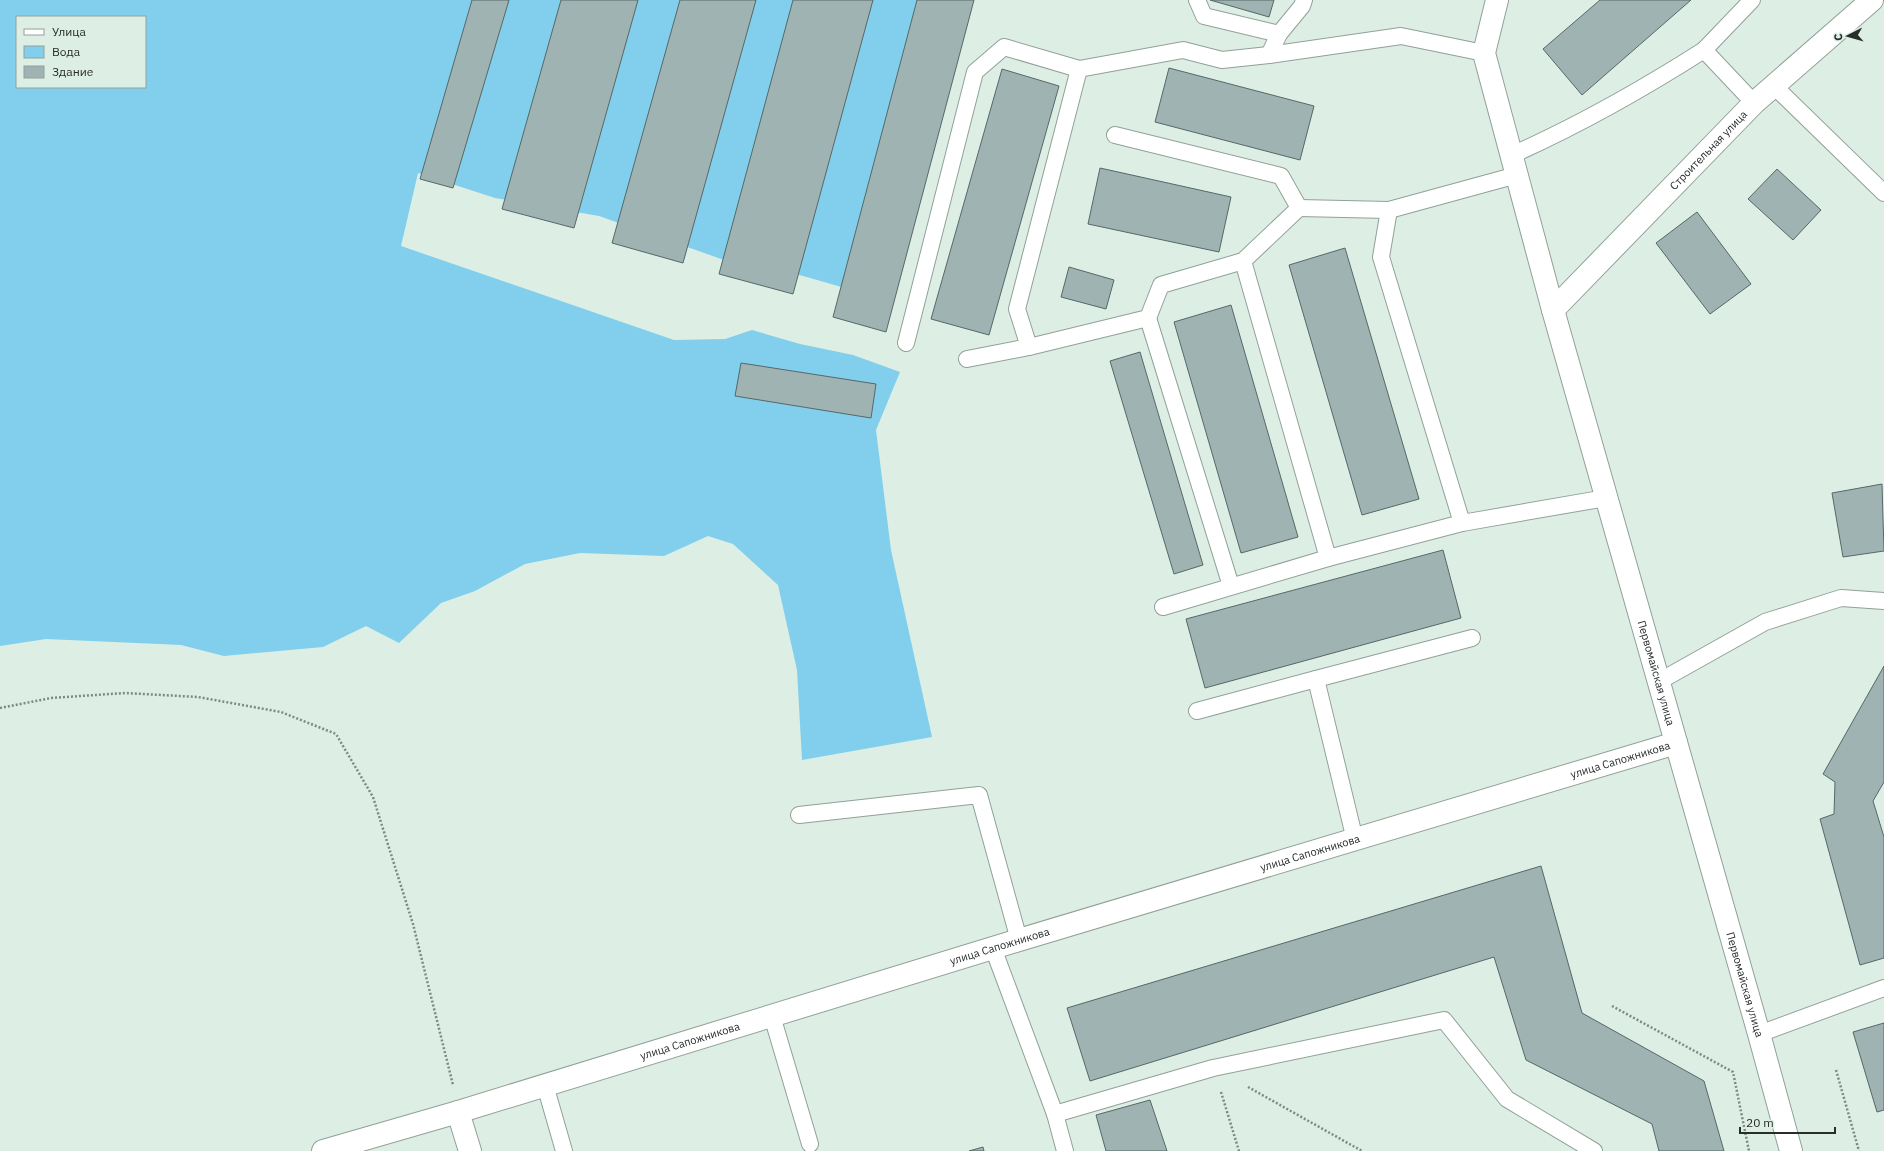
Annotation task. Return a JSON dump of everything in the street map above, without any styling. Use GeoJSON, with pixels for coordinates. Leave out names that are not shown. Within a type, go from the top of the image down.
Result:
{"type":"FeatureCollection","features":[{"type":"Feature","properties":{"kind":"street"},"geometry":{"type":"LineString","coordinates":[[1484,53],[1497,0]]}},
{"type":"Feature","properties":{"kind":"street","name":"Строительная улица"},"geometry":{"type":"LineString","coordinates":[[1553,310],[1754,103],[1872,0]]}},
{"type":"Feature","properties":{"kind":"street","name":"Первомайская улица"},"geometry":{"type":"LineString","coordinates":[[1484,53],[1553,310],[1759,1034],[1790,1151]]}},
{"type":"Feature","properties":{"kind":"street","name":"улица Сапожникова"},"geometry":{"type":"LineString","coordinates":[[323,1151],[458,1112],[1019,940],[1676,743]]}},
{"type":"Feature","properties":{"kind":"street"},"geometry":{"type":"LineString","coordinates":[[458,1112],[470,1151]]}},
{"type":"Feature","properties":{"kind":"lane"},"geometry":{"type":"LineString","coordinates":[[1197,0],[1204,16],[1280,34]]}},
{"type":"Feature","properties":{"kind":"lane"},"geometry":{"type":"LineString","coordinates":[[1269,55],[1280,34],[1302,6],[1304,0]]}},
{"type":"Feature","properties":{"kind":"lane"},"geometry":{"type":"LineString","coordinates":[[1512,155],[1573,126],[1652,83],[1704,50],[1752,0]]}},
{"type":"Feature","properties":{"kind":"lane"},"geometry":{"type":"LineString","coordinates":[[906,343],[975,72],[1004,47],[1079,69],[1183,50],[1222,60],[1269,55],[1401,36],[1484,53]]}},
{"type":"Feature","properties":{"kind":"lane"},"geometry":{"type":"LineString","coordinates":[[1704,50],[1754,103]]}},
{"type":"Feature","properties":{"kind":"lane"},"geometry":{"type":"LineString","coordinates":[[1029,347],[1017,309],[1079,69]]}},
{"type":"Feature","properties":{"kind":"lane"},"geometry":{"type":"LineString","coordinates":[[1774,86],[1884,193]]}},
{"type":"Feature","properties":{"kind":"lane"},"geometry":{"type":"LineString","coordinates":[[1115,135],[1281,176],[1299,208]]}},
{"type":"Feature","properties":{"kind":"lane"},"geometry":{"type":"LineString","coordinates":[[1231,586],[1148,318],[1161,285],[1243,261],[1299,208],[1389,210],[1517,175]]}},
{"type":"Feature","properties":{"kind":"lane"},"geometry":{"type":"LineString","coordinates":[[1389,210],[1381,257],[1462,523]]}},
{"type":"Feature","properties":{"kind":"lane"},"geometry":{"type":"LineString","coordinates":[[1243,261],[1328,558]]}},
{"type":"Feature","properties":{"kind":"lane"},"geometry":{"type":"LineString","coordinates":[[967,360],[1029,347],[1148,318]]}},
{"type":"Feature","properties":{"kind":"lane"},"geometry":{"type":"LineString","coordinates":[[1163,607],[1328,558],[1462,523],[1606,498]]}},
{"type":"Feature","properties":{"kind":"lane"},"geometry":{"type":"LineString","coordinates":[[1658,682],[1765,622],[1841,598],[1884,601]]}},
{"type":"Feature","properties":{"kind":"lane"},"geometry":{"type":"LineString","coordinates":[[1197,711],[1472,638]]}},
{"type":"Feature","properties":{"kind":"lane"},"geometry":{"type":"LineString","coordinates":[[1316,679],[1355,840]]}},
{"type":"Feature","properties":{"kind":"lane"},"geometry":{"type":"LineString","coordinates":[[799,815],[979,795],[1019,940]]}},
{"type":"Feature","properties":{"kind":"lane"},"geometry":{"type":"LineString","coordinates":[[993,948],[1055,1114],[1065,1151]]}},
{"type":"Feature","properties":{"kind":"lane"},"geometry":{"type":"LineString","coordinates":[[1759,1034],[1884,988]]}},
{"type":"Feature","properties":{"kind":"lane"},"geometry":{"type":"LineString","coordinates":[[772,1016],[810,1144]]}},
{"type":"Feature","properties":{"kind":"lane"},"geometry":{"type":"LineString","coordinates":[[1055,1114],[1213,1068],[1444,1020],[1507,1099],[1594,1151]]}},
{"type":"Feature","properties":{"kind":"lane"},"geometry":{"type":"LineString","coordinates":[[545,1085],[564,1151]]}},
{"type":"Feature","properties":{"kind":"path"},"geometry":{"type":"LineString","coordinates":[[0,708],[51,698],[125,693],[198,698],[281,712],[336,734],[373,797],[413,924],[452,1077],[458,1112]]}},
{"type":"Feature","properties":{"kind":"path"},"geometry":{"type":"LineString","coordinates":[[1612,1006],[1733,1072],[1749,1151]]}},
{"type":"Feature","properties":{"kind":"path"},"geometry":{"type":"LineString","coordinates":[[1213,1068],[1239,1151]]}},
{"type":"Feature","properties":{"kind":"path"},"geometry":{"type":"LineString","coordinates":[[1213,1068],[1362,1151]]}},
{"type":"Feature","properties":{"kind":"path"},"geometry":{"type":"LineString","coordinates":[[1836,1070],[1859,1151]]}},
{"type":"Feature","properties":{"kind":"water"},"geometry":{"type":"Polygon","coordinates":[[[0,0],[933,0],[845,288],[740,258],[727,261],[599,216],[495,198],[418,173],[401,246],[674,340],[725,339],[752,330],[800,344],[853,355],[900,372],[876,430],[891,550],[932,737],[802,760],[797,670],[778,585],[733,544],[708,536],[664,556],[580,553],[525,564],[475,591],[441,603],[399,643],[366,626],[323,647],[224,656],[181,645],[46,639],[0,646],[0,0]]]}},
{"type":"Feature","properties":{"kind":"building"},"geometry":{"type":"Polygon","coordinates":[[[472,0],[509,0],[453,188],[420,179],[472,0]]]}},
{"type":"Feature","properties":{"kind":"building"},"geometry":{"type":"Polygon","coordinates":[[[561,0],[638,0],[574,228],[502,209],[561,0]]]}},
{"type":"Feature","properties":{"kind":"building"},"geometry":{"type":"Polygon","coordinates":[[[680,0],[756,0],[683,263],[612,243],[680,0]]]}},
{"type":"Feature","properties":{"kind":"building"},"geometry":{"type":"Polygon","coordinates":[[[793,0],[873,0],[793,294],[719,274],[793,0]]]}},
{"type":"Feature","properties":{"kind":"building"},"geometry":{"type":"Polygon","coordinates":[[[917,0],[974,0],[886,332],[833,317],[917,0]]]}},
{"type":"Feature","properties":{"kind":"building"},"geometry":{"type":"Polygon","coordinates":[[[1210,0],[1274,0],[1269,17],[1210,0]]]}},
{"type":"Feature","properties":{"kind":"building"},"geometry":{"type":"Polygon","coordinates":[[[1600,0],[1691,0],[1582,95],[1543,49],[1600,0]]]}},
{"type":"Feature","properties":{"kind":"building"},"geometry":{"type":"Polygon","coordinates":[[[1169,68],[1314,106],[1300,160],[1155,122],[1169,68]]]}},
{"type":"Feature","properties":{"kind":"building"},"geometry":{"type":"Polygon","coordinates":[[[1002,69],[1059,86],[989,335],[931,319],[1002,69]]]}},
{"type":"Feature","properties":{"kind":"building"},"geometry":{"type":"Polygon","coordinates":[[[1100,168],[1231,197],[1219,252],[1088,224],[1100,168]]]}},
{"type":"Feature","properties":{"kind":"building"},"geometry":{"type":"Polygon","coordinates":[[[1777,169],[1821,210],[1793,240],[1748,199],[1777,169]]]}},
{"type":"Feature","properties":{"kind":"building"},"geometry":{"type":"Polygon","coordinates":[[[1697,212],[1751,284],[1710,314],[1656,243],[1697,212]]]}},
{"type":"Feature","properties":{"kind":"building"},"geometry":{"type":"Polygon","coordinates":[[[1345,248],[1419,499],[1362,515],[1289,265],[1345,248]]]}},
{"type":"Feature","properties":{"kind":"building"},"geometry":{"type":"Polygon","coordinates":[[[1069,267],[1114,280],[1106,309],[1061,297],[1069,267]]]}},
{"type":"Feature","properties":{"kind":"building"},"geometry":{"type":"Polygon","coordinates":[[[1231,305],[1298,537],[1241,553],[1174,322],[1231,305]]]}},
{"type":"Feature","properties":{"kind":"building"},"geometry":{"type":"Polygon","coordinates":[[[1140,352],[1203,565],[1174,574],[1110,361],[1140,352]]]}},
{"type":"Feature","properties":{"kind":"building"},"geometry":{"type":"Polygon","coordinates":[[[741,363],[876,384],[871,418],[735,396],[741,363]]]}},
{"type":"Feature","properties":{"kind":"building"},"geometry":{"type":"Polygon","coordinates":[[[1882,484],[1884,551],[1843,557],[1832,493],[1882,484]]]}},
{"type":"Feature","properties":{"kind":"building"},"geometry":{"type":"Polygon","coordinates":[[[1443,550],[1461,618],[1205,688],[1186,619],[1443,550]]]}},
{"type":"Feature","properties":{"kind":"building"},"geometry":{"type":"Polygon","coordinates":[[[1884,666],[1884,782],[1873,801],[1884,837],[1884,958],[1860,965],[1820,819],[1834,814],[1835,782],[1823,774],[1884,666]]]}},
{"type":"Feature","properties":{"kind":"building"},"geometry":{"type":"Polygon","coordinates":[[[1541,866],[1582,1013],[1704,1081],[1724,1151],[1659,1151],[1652,1124],[1526,1060],[1494,957],[1090,1081],[1067,1008],[1541,866]]]}},
{"type":"Feature","properties":{"kind":"building"},"geometry":{"type":"Polygon","coordinates":[[[1884,1023],[1884,1110],[1877,1112],[1853,1032],[1884,1023]]]}},
{"type":"Feature","properties":{"kind":"building"},"geometry":{"type":"Polygon","coordinates":[[[1150,1100],[1167,1151],[1106,1151],[1096,1115],[1150,1100]]]}},
{"type":"Feature","properties":{"kind":"building"},"geometry":{"type":"Polygon","coordinates":[[[983,1147],[984,1151],[969,1151],[983,1147]]]}}]}
